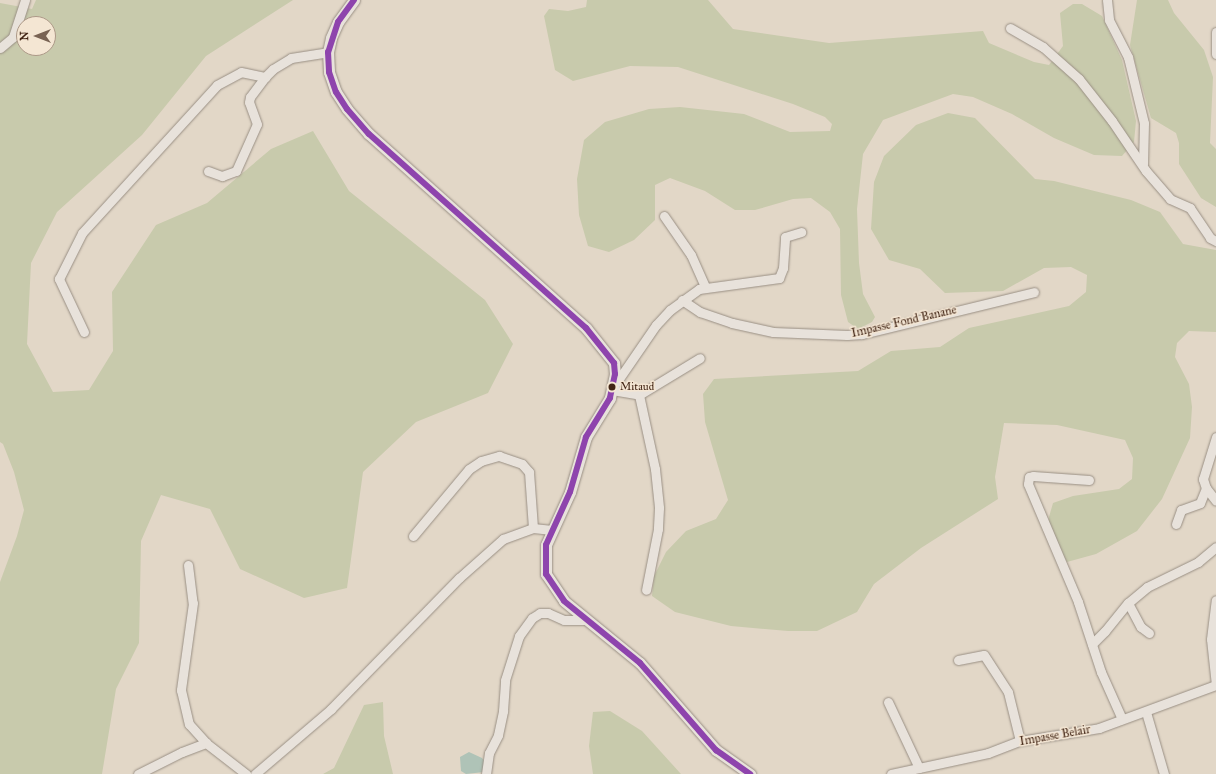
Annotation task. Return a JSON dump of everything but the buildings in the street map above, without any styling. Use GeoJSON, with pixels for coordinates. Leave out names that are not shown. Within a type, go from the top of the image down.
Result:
{"type":"FeatureCollection","features":[{"type":"Feature","properties":{"kind":"street"},"geometry":{"type":"LineString","coordinates":[[0,48],[13,37],[25,0]]}},
{"type":"Feature","properties":{"kind":"street"},"geometry":{"type":"LineString","coordinates":[[354,0],[338,22],[328,52],[328,72],[336,92],[347,109],[370,134],[586,328],[614,363],[613,389]]}},
{"type":"Feature","properties":{"kind":"street"},"geometry":{"type":"LineString","coordinates":[[1107,0],[1109,20],[1128,57],[1144,123],[1141,160],[1146,171]]}},
{"type":"Feature","properties":{"kind":"street"},"geometry":{"type":"LineString","coordinates":[[1010,28],[1043,47],[1079,79],[1112,121],[1146,171],[1170,199],[1190,208],[1210,238],[1216,240]]}},
{"type":"Feature","properties":{"kind":"street"},"geometry":{"type":"LineString","coordinates":[[1216,32],[1216,54]]}},
{"type":"Feature","properties":{"kind":"street"},"geometry":{"type":"LineString","coordinates":[[208,171],[222,176],[236,171],[257,124],[249,102],[250,97],[273,69],[291,58],[328,52]]}},
{"type":"Feature","properties":{"kind":"street"},"geometry":{"type":"LineString","coordinates":[[84,332],[59,279],[82,233],[217,85],[241,72],[265,77]]}},
{"type":"Feature","properties":{"kind":"street"},"geometry":{"type":"LineString","coordinates":[[664,216],[691,255],[705,287]]}},
{"type":"Feature","properties":{"kind":"street"},"geometry":{"type":"LineString","coordinates":[[750,774],[716,750],[640,663],[618,643],[584,620],[564,601],[546,574],[545,552],[552,530],[570,492],[586,437],[613,389],[656,324],[682,300],[705,287],[779,278],[782,273],[785,237],[801,232]]}},
{"type":"Feature","properties":{"kind":"street","name":"Impasse Fond Banane"},"geometry":{"type":"LineString","coordinates":[[682,300],[700,312],[732,323],[773,332],[848,335],[862,334],[1034,292]]}},
{"type":"Feature","properties":{"kind":"street"},"geometry":{"type":"LineString","coordinates":[[613,389],[639,395],[700,358]]}},
{"type":"Feature","properties":{"kind":"street"},"geometry":{"type":"LineString","coordinates":[[639,395],[655,469],[660,508],[658,529],[646,590]]}},
{"type":"Feature","properties":{"kind":"street"},"geometry":{"type":"LineString","coordinates":[[1216,437],[1203,479],[1206,488],[1216,501]]}},
{"type":"Feature","properties":{"kind":"street"},"geometry":{"type":"LineString","coordinates":[[413,536],[469,470],[481,461],[499,456],[522,464],[529,472],[533,528]]}},
{"type":"Feature","properties":{"kind":"street"},"geometry":{"type":"LineString","coordinates":[[1089,480],[1033,476],[1028,477],[1028,484],[1078,602],[1092,644],[1122,719]]}},
{"type":"Feature","properties":{"kind":"street"},"geometry":{"type":"LineString","coordinates":[[1176,524],[1182,510],[1200,503],[1206,488]]}},
{"type":"Feature","properties":{"kind":"street"},"geometry":{"type":"LineString","coordinates":[[255,774],[331,709],[459,578],[503,539],[533,528],[552,530]]}},
{"type":"Feature","properties":{"kind":"street"},"geometry":{"type":"LineString","coordinates":[[1092,644],[1128,603],[1147,587],[1198,562],[1215,551]]}},
{"type":"Feature","properties":{"kind":"street"},"geometry":{"type":"LineString","coordinates":[[188,565],[193,603],[181,690],[189,724],[206,743],[246,774]]}},
{"type":"Feature","properties":{"kind":"street"},"geometry":{"type":"LineString","coordinates":[[1216,600],[1211,639],[1216,685]]}},
{"type":"Feature","properties":{"kind":"street"},"geometry":{"type":"LineString","coordinates":[[1128,603],[1141,627],[1149,633]]}},
{"type":"Feature","properties":{"kind":"street"},"geometry":{"type":"LineString","coordinates":[[486,774],[489,753],[498,735],[503,711],[505,680],[519,636],[532,618],[540,613],[548,613],[564,620],[584,620]]}},
{"type":"Feature","properties":{"kind":"street"},"geometry":{"type":"LineString","coordinates":[[958,660],[984,655],[1008,692],[1020,741]]}},
{"type":"Feature","properties":{"kind":"street","name":"Impasse Belair"},"geometry":{"type":"LineString","coordinates":[[891,774],[988,753],[1020,741],[1091,729],[1146,712],[1216,685]]}},
{"type":"Feature","properties":{"kind":"street"},"geometry":{"type":"LineString","coordinates":[[888,702],[919,768]]}},
{"type":"Feature","properties":{"kind":"street"},"geometry":{"type":"LineString","coordinates":[[1146,712],[1164,774]]}},
{"type":"Feature","properties":{"kind":"street"},"geometry":{"type":"LineString","coordinates":[[138,774],[182,752],[206,743]]}},
{"type":"Feature","properties":{"kind":"shaded area"},"geometry":{"type":"Polygon","coordinates":[[[36,0],[293,0],[206,56],[142,135],[57,212],[31,263],[27,344],[53,392],[89,390],[113,351],[112,292],[156,225],[207,203],[271,149],[313,131],[349,191],[485,300],[513,344],[488,393],[416,422],[363,472],[347,588],[304,598],[240,569],[210,509],[161,495],[141,541],[139,643],[116,689],[102,774],[0,774],[0,582],[17,536],[24,510],[14,472],[3,444],[0,442],[0,3],[32,9],[36,0]]]}},
{"type":"Feature","properties":{"kind":"shaded area"},"geometry":{"type":"Polygon","coordinates":[[[587,0],[708,0],[733,29],[829,43],[983,31],[989,43],[1034,62],[1049,65],[1063,46],[1060,13],[1073,4],[1082,4],[1102,16],[1122,60],[1136,121],[1134,142],[1122,156],[1094,155],[1054,138],[1012,114],[973,97],[953,94],[883,120],[863,154],[857,209],[859,263],[863,294],[875,317],[872,322],[858,329],[848,322],[841,295],[840,229],[830,212],[811,198],[793,199],[755,210],[735,210],[705,191],[670,178],[655,185],[655,220],[634,240],[609,252],[588,246],[579,215],[577,179],[584,140],[605,122],[649,109],[680,107],[744,114],[790,132],[830,131],[832,124],[825,117],[793,104],[678,67],[630,66],[573,81],[555,70],[544,16],[549,9],[568,11],[586,7],[587,0]]]}},
{"type":"Feature","properties":{"kind":"shaded area"},"geometry":{"type":"Polygon","coordinates":[[[1137,0],[1168,0],[1174,13],[1204,50],[1213,77],[1210,143],[1216,149],[1216,207],[1201,198],[1179,164],[1179,143],[1176,133],[1151,118],[1130,45],[1137,0]]]}},
{"type":"Feature","properties":{"kind":"shaded area"},"geometry":{"type":"Polygon","coordinates":[[[948,113],[975,118],[1035,179],[1054,181],[1131,200],[1160,212],[1183,244],[1216,250],[1216,332],[1189,331],[1177,343],[1175,357],[1189,384],[1192,407],[1190,438],[1162,499],[1137,531],[1096,554],[1067,562],[1048,533],[1049,517],[1053,503],[1073,496],[1119,489],[1132,479],[1133,458],[1125,440],[1057,425],[1004,423],[995,477],[998,499],[921,548],[874,584],[857,612],[817,631],[788,631],[731,626],[675,612],[652,596],[654,576],[666,552],[686,531],[716,519],[728,500],[705,422],[703,394],[714,379],[858,371],[891,351],[940,347],[969,328],[1069,306],[1086,292],[1087,275],[1071,267],[1044,268],[1003,291],[945,293],[920,269],[889,260],[871,229],[874,182],[884,156],[916,125],[948,113]]]}},
{"type":"Feature","properties":{"kind":"shaded area"},"geometry":{"type":"Polygon","coordinates":[[[383,702],[384,736],[393,774],[323,774],[334,768],[364,705],[383,702]]]}},
{"type":"Feature","properties":{"kind":"shaded area"},"geometry":{"type":"Polygon","coordinates":[[[610,711],[642,731],[681,774],[593,774],[589,746],[593,712],[610,711]]]}},
{"type":"Feature","properties":{"kind":"shaded area"},"geometry":{"type":"Polygon","coordinates":[[[469,752],[482,758],[485,762],[484,772],[466,774],[461,771],[460,757],[469,752]]]}},
{"type":"Feature","properties":{"kind":"transit line"},"geometry":{"type":"LineString","coordinates":[[354,0],[338,22],[328,52],[329,72],[336,92],[347,109],[369,134],[586,328],[614,363],[615,374],[610,398],[586,437],[570,492],[546,545],[546,574],[564,601],[640,663],[716,750],[750,774]]}},
{"type":"Feature","properties":{"kind":"place","name":"Mitaud"},"geometry":{"type":"Point","coordinates":[612,387]}}]}
